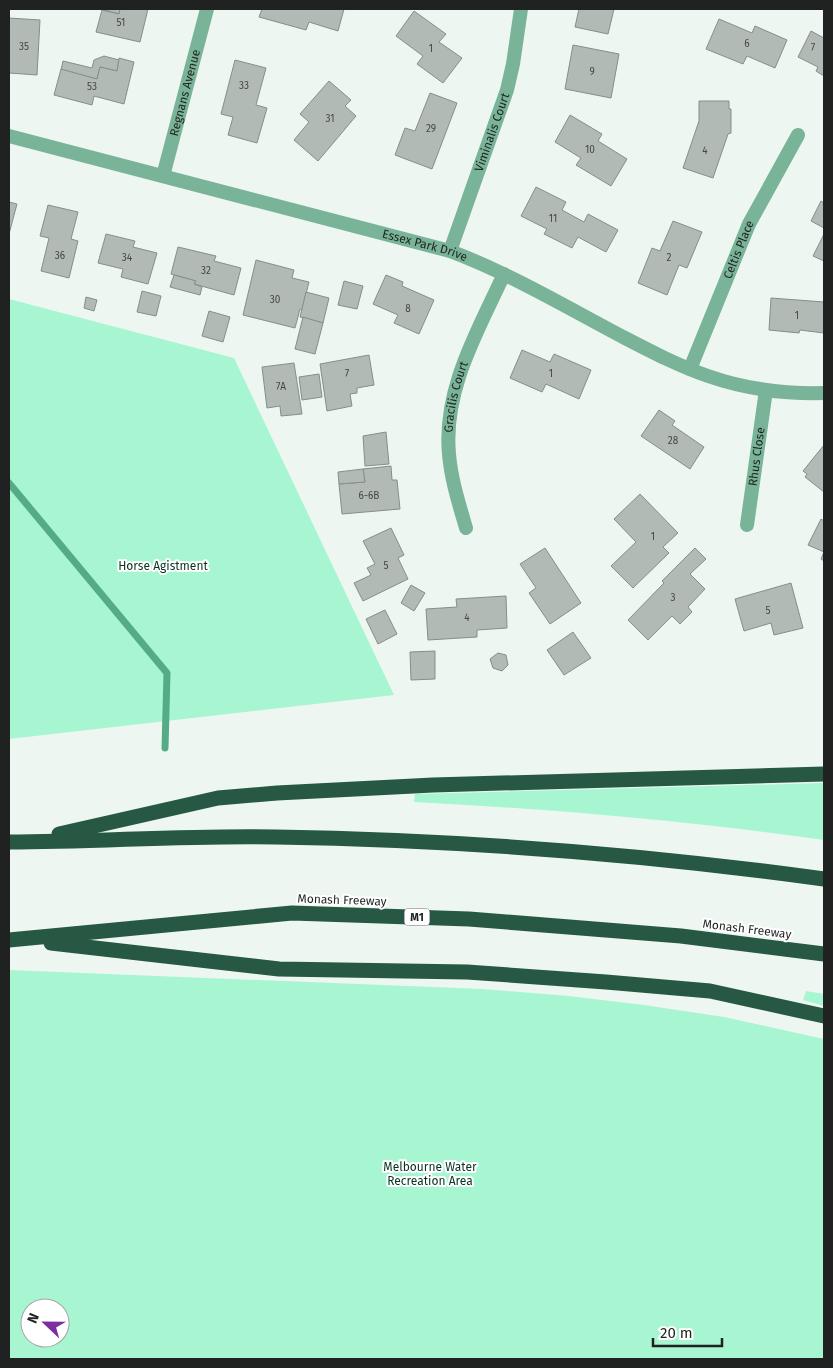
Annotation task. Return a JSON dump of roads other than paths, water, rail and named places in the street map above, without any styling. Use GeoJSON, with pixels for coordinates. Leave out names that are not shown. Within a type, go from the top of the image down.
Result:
{"type":"FeatureCollection","features":[{"type":"Feature","properties":{"kind":"highway"},"geometry":{"type":"LineString","coordinates":[[26,842],[218,798],[433,784],[533,783],[824,774]]}},
{"type":"Feature","properties":{"kind":"highway"},"geometry":{"type":"LineString","coordinates":[[9,842],[275,837],[398,841],[517,847],[633,856],[824,879]]}},
{"type":"Feature","properties":{"kind":"highway","name":"Monash Freeway"},"geometry":{"type":"LineString","coordinates":[[14,940],[292,913],[469,919],[681,936],[824,954]]}},
{"type":"Feature","properties":{"kind":"highway"},"geometry":{"type":"LineString","coordinates":[[14,940],[279,969],[466,972],[710,991],[824,1016]]}},
{"type":"Feature","properties":{"kind":"street","name":"Regnans Avenue"},"geometry":{"type":"LineString","coordinates":[[163,176],[206,9]]}},
{"type":"Feature","properties":{"kind":"street","name":"Viminalis Court"},"geometry":{"type":"LineString","coordinates":[[450,251],[507,90],[521,9]]}},
{"type":"Feature","properties":{"kind":"street","name":"Celtis Place"},"geometry":{"type":"LineString","coordinates":[[690,369],[749,224],[798,135]]}},
{"type":"Feature","properties":{"kind":"street","name":"Essex Park Drive"},"geometry":{"type":"LineString","coordinates":[[9,136],[450,251],[504,274],[643,347],[707,376],[766,390],[824,393]]}},
{"type":"Feature","properties":{"kind":"street","name":"Gracilis Court"},"geometry":{"type":"LineString","coordinates":[[466,528],[453,480],[449,455],[449,416],[460,373],[504,274]]}},
{"type":"Feature","properties":{"kind":"street","name":"Rhus Close"},"geometry":{"type":"LineString","coordinates":[[747,525],[766,390]]}},
{"type":"Feature","properties":{"kind":"waterway"},"geometry":{"type":"LineString","coordinates":[[9,483],[167,673],[165,748]]}},
{"type":"Feature","properties":{"kind":"park label","name":"Horse Agistment"},"geometry":{"type":"Point","coordinates":[163,566]}},
{"type":"Feature","properties":{"kind":"park label","name":"Melbourne Water Recreation Area"},"geometry":{"type":"Point","coordinates":[430,1174]}}]}
